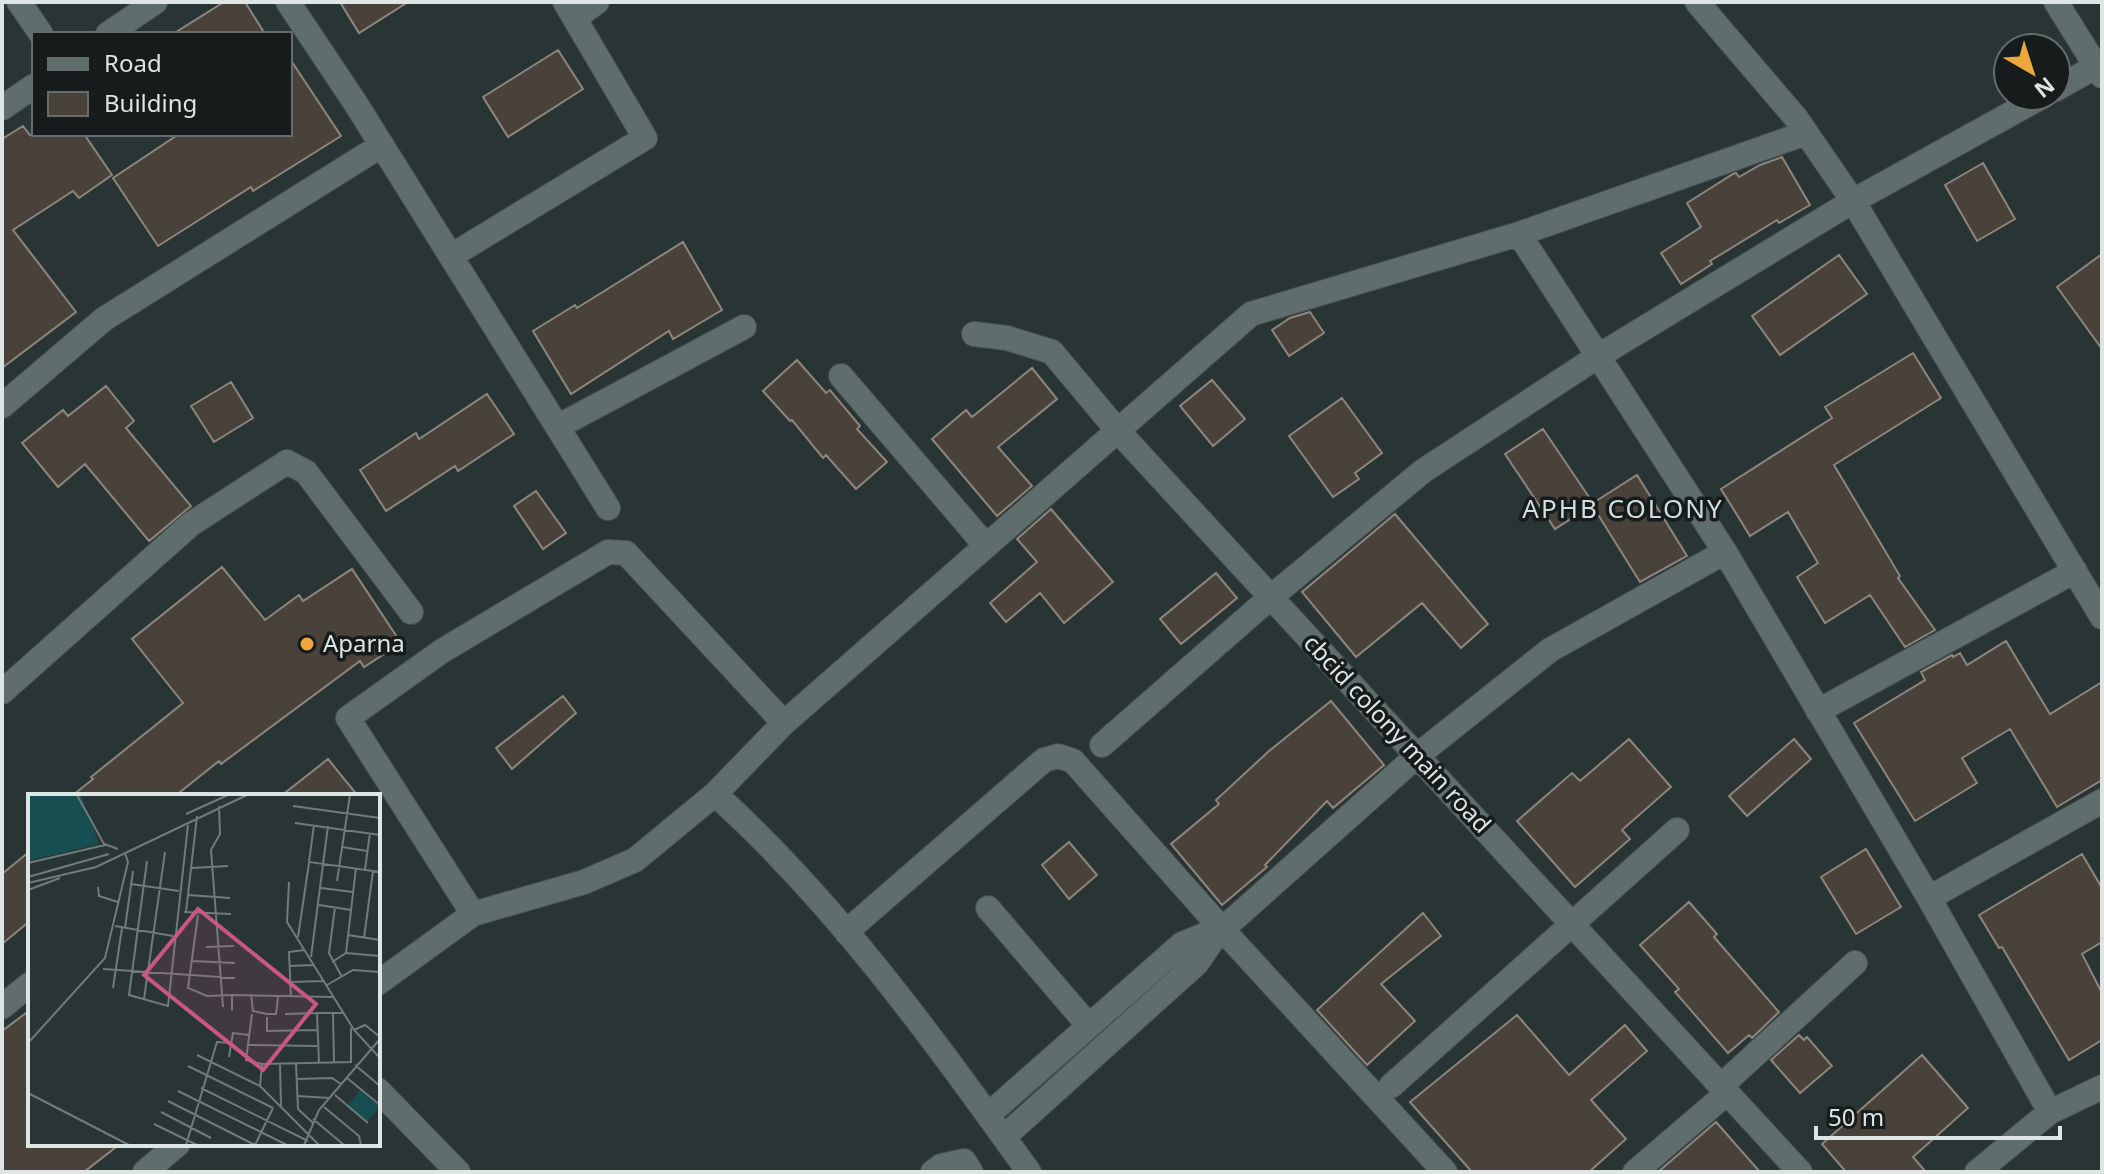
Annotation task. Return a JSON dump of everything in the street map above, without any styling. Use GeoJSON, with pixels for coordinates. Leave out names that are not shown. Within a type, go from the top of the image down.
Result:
{"type":"FeatureCollection","features":[{"type":"Feature","properties":{"kind":"street"},"geometry":{"type":"LineString","coordinates":[[19,2],[40,32]]}},
{"type":"Feature","properties":{"kind":"street"},"geometry":{"type":"LineString","coordinates":[[111,32],[155,2]]}},
{"type":"Feature","properties":{"kind":"street"},"geometry":{"type":"LineString","coordinates":[[288,2],[382,145],[608,508]]}},
{"type":"Feature","properties":{"kind":"street"},"geometry":{"type":"LineString","coordinates":[[451,256],[645,138],[570,10],[597,2]]}},
{"type":"Feature","properties":{"kind":"street"},"geometry":{"type":"LineString","coordinates":[[1697,2],[1806,133],[1853,201],[2102,617]]}},
{"type":"Feature","properties":{"kind":"street"},"geometry":{"type":"LineString","coordinates":[[2056,2],[2100,69],[2072,82]]}},
{"type":"Feature","properties":{"kind":"street"},"geometry":{"type":"LineString","coordinates":[[2,108],[32,87]]}},
{"type":"Feature","properties":{"kind":"street"},"geometry":{"type":"LineString","coordinates":[[1102,745],[1271,597],[1423,471],[1600,355],[1853,201],[2014,112]]}},
{"type":"Feature","properties":{"kind":"street"},"geometry":{"type":"LineString","coordinates":[[380,982],[473,914],[584,882],[635,860],[715,794],[784,723],[1251,314],[1519,234],[1806,133]]}},
{"type":"Feature","properties":{"kind":"street"},"geometry":{"type":"LineString","coordinates":[[2,406],[104,319],[382,145]]}},
{"type":"Feature","properties":{"kind":"street"},"geometry":{"type":"LineString","coordinates":[[1519,234],[1725,552],[1929,898],[2050,1112]]}},
{"type":"Feature","properties":{"kind":"street"},"geometry":{"type":"LineString","coordinates":[[559,426],[744,327]]}},
{"type":"Feature","properties":{"kind":"street","name":"cbcid colony main road"},"geometry":{"type":"LineString","coordinates":[[974,334],[1007,338],[1052,352],[1118,431],[1800,1172]]}},
{"type":"Feature","properties":{"kind":"street"},"geometry":{"type":"LineString","coordinates":[[841,376],[986,546]]}},
{"type":"Feature","properties":{"kind":"street"},"geometry":{"type":"LineString","coordinates":[[2,692],[191,524],[287,462],[306,472],[411,612]]}},
{"type":"Feature","properties":{"kind":"street"},"geometry":{"type":"LineString","coordinates":[[473,914],[348,718],[442,651],[608,552],[626,553],[784,723]]}},
{"type":"Feature","properties":{"kind":"street"},"geometry":{"type":"LineString","coordinates":[[1004,1137],[1197,963],[1227,924],[1418,755],[1550,650],[1725,552]]}},
{"type":"Feature","properties":{"kind":"street"},"geometry":{"type":"LineString","coordinates":[[1818,711],[2075,571]]}},
{"type":"Feature","properties":{"kind":"street"},"geometry":{"type":"LineString","coordinates":[[846,932],[1044,760],[1058,756],[1073,761],[1227,924],[1445,1172]]}},
{"type":"Feature","properties":{"kind":"street"},"geometry":{"type":"LineString","coordinates":[[715,794],[757,833],[892,985],[1029,1172]]}},
{"type":"Feature","properties":{"kind":"street"},"geometry":{"type":"LineString","coordinates":[[1929,898],[2102,801]]}},
{"type":"Feature","properties":{"kind":"street"},"geometry":{"type":"LineString","coordinates":[[1391,1086],[1677,830]]}},
{"type":"Feature","properties":{"kind":"street"},"geometry":{"type":"LineString","coordinates":[[988,908],[1089,1026]]}},
{"type":"Feature","properties":{"kind":"street"},"geometry":{"type":"LineString","coordinates":[[988,1115],[1182,944],[1227,924]]}},
{"type":"Feature","properties":{"kind":"street"},"geometry":{"type":"LineString","coordinates":[[1635,1172],[1855,963]]}},
{"type":"Feature","properties":{"kind":"street"},"geometry":{"type":"LineString","coordinates":[[2,1007],[28,986]]}},
{"type":"Feature","properties":{"kind":"street"},"geometry":{"type":"LineString","coordinates":[[1977,1172],[2050,1112],[2102,1087]]}},
{"type":"Feature","properties":{"kind":"street"},"geometry":{"type":"LineString","coordinates":[[380,1092],[458,1172]]}},
{"type":"Feature","properties":{"kind":"street"},"geometry":{"type":"LineString","coordinates":[[145,1172],[176,1146]]}},
{"type":"Feature","properties":{"kind":"street"},"geometry":{"type":"LineString","coordinates":[[933,1172],[941,1166],[964,1161],[971,1172]]}},
{"type":"Feature","properties":{"kind":"building"},"geometry":{"type":"Polygon","coordinates":[[[224,2],[245,2],[264,32],[176,32],[224,2]]]}},
{"type":"Feature","properties":{"kind":"building"},"geometry":{"type":"Polygon","coordinates":[[[340,2],[408,2],[359,33],[340,2]]]}},
{"type":"Feature","properties":{"kind":"building"},"geometry":{"type":"Polygon","coordinates":[[[558,50],[583,89],[508,137],[483,97],[558,50]]]}},
{"type":"Feature","properties":{"kind":"building"},"geometry":{"type":"Polygon","coordinates":[[[292,62],[341,136],[253,191],[251,187],[158,246],[113,178],[176,136],[292,136],[292,62]]]}},
{"type":"Feature","properties":{"kind":"building"},"geometry":{"type":"Polygon","coordinates":[[[23,126],[32,136],[85,136],[112,175],[79,198],[73,191],[13,230],[76,312],[2,368],[2,139],[23,126]]]}},
{"type":"Feature","properties":{"kind":"building"},"geometry":{"type":"Polygon","coordinates":[[[1782,157],[1810,205],[1779,223],[1777,220],[1710,261],[1712,264],[1681,284],[1661,253],[1701,227],[1687,203],[1733,174],[1739,177],[1782,157]]]}},
{"type":"Feature","properties":{"kind":"building"},"geometry":{"type":"Polygon","coordinates":[[[1983,163],[2015,219],[1977,241],[1945,185],[1983,163]]]}},
{"type":"Feature","properties":{"kind":"building"},"geometry":{"type":"Polygon","coordinates":[[[683,242],[722,310],[673,339],[669,331],[571,394],[533,331],[575,305],[577,308],[683,242]]]}},
{"type":"Feature","properties":{"kind":"building"},"geometry":{"type":"Polygon","coordinates":[[[2102,254],[2102,349],[2057,287],[2102,254]]]}},
{"type":"Feature","properties":{"kind":"building"},"geometry":{"type":"Polygon","coordinates":[[[1839,255],[1867,294],[1780,355],[1752,316],[1839,255]]]}},
{"type":"Feature","properties":{"kind":"building"},"geometry":{"type":"Polygon","coordinates":[[[1310,312],[1324,333],[1289,356],[1272,330],[1290,318],[1310,312]]]}},
{"type":"Feature","properties":{"kind":"building"},"geometry":{"type":"Polygon","coordinates":[[[1913,353],[1941,398],[1834,465],[1900,576],[1898,578],[1935,630],[1905,647],[1870,595],[1825,623],[1797,577],[1818,563],[1788,512],[1750,536],[1721,489],[1832,418],[1825,407],[1913,353]]]}},
{"type":"Feature","properties":{"kind":"building"},"geometry":{"type":"Polygon","coordinates":[[[797,360],[826,393],[830,390],[860,426],[857,429],[887,462],[856,489],[826,455],[823,458],[763,391],[797,360]]]}},
{"type":"Feature","properties":{"kind":"building"},"geometry":{"type":"Polygon","coordinates":[[[1032,368],[1057,399],[998,447],[1032,486],[997,516],[932,439],[966,410],[972,417],[1032,368]]]}},
{"type":"Feature","properties":{"kind":"building"},"geometry":{"type":"Polygon","coordinates":[[[1212,380],[1245,419],[1213,446],[1180,406],[1212,380]]]}},
{"type":"Feature","properties":{"kind":"building"},"geometry":{"type":"Polygon","coordinates":[[[231,382],[253,418],[214,442],[191,406],[231,382]]]}},
{"type":"Feature","properties":{"kind":"building"},"geometry":{"type":"Polygon","coordinates":[[[106,386],[134,421],[126,428],[191,506],[149,541],[85,464],[58,487],[22,443],[63,410],[68,416],[106,386]]]}},
{"type":"Feature","properties":{"kind":"building"},"geometry":{"type":"Polygon","coordinates":[[[487,394],[514,434],[458,471],[455,466],[386,511],[360,470],[416,433],[419,439],[487,394]]]}},
{"type":"Feature","properties":{"kind":"building"},"geometry":{"type":"Polygon","coordinates":[[[1342,398],[1382,453],[1355,473],[1359,479],[1333,497],[1289,436],[1342,398]]]}},
{"type":"Feature","properties":{"kind":"building"},"geometry":{"type":"Polygon","coordinates":[[[1543,429],[1593,503],[1637,475],[1687,556],[1640,582],[1592,505],[1555,529],[1505,454],[1543,429]]]}},
{"type":"Feature","properties":{"kind":"building"},"geometry":{"type":"Polygon","coordinates":[[[536,491],[566,533],[543,549],[514,506],[536,491]]]}},
{"type":"Feature","properties":{"kind":"building"},"geometry":{"type":"Polygon","coordinates":[[[1051,509],[1113,582],[1064,623],[1040,593],[1006,622],[990,603],[1037,562],[1017,539],[1051,509]]]}},
{"type":"Feature","properties":{"kind":"building"},"geometry":{"type":"Polygon","coordinates":[[[1395,514],[1488,624],[1461,648],[1422,603],[1356,657],[1302,592],[1395,514]]]}},
{"type":"Feature","properties":{"kind":"building"},"geometry":{"type":"Polygon","coordinates":[[[222,567],[265,620],[299,595],[303,601],[352,569],[401,643],[364,667],[360,661],[178,794],[74,794],[93,779],[91,777],[183,703],[132,639],[222,567]]]}},
{"type":"Feature","properties":{"kind":"building"},"geometry":{"type":"Polygon","coordinates":[[[1216,573],[1237,598],[1181,644],[1160,619],[1216,573]]]}},
{"type":"Feature","properties":{"kind":"building"},"geometry":{"type":"Polygon","coordinates":[[[2006,641],[2050,714],[2102,682],[2102,780],[2057,807],[2010,729],[1962,758],[1977,783],[1915,821],[1854,723],[1925,680],[1921,672],[1952,655],[1960,653],[1967,665],[2006,641]]]}},
{"type":"Feature","properties":{"kind":"building"},"geometry":{"type":"Polygon","coordinates":[[[563,696],[576,713],[512,769],[496,748],[563,696]]]}},
{"type":"Feature","properties":{"kind":"building"},"geometry":{"type":"Polygon","coordinates":[[[1331,701],[1384,765],[1333,808],[1327,801],[1265,865],[1267,867],[1222,905],[1171,844],[1219,804],[1216,800],[1269,751],[1331,701]]]}},
{"type":"Feature","properties":{"kind":"building"},"geometry":{"type":"Polygon","coordinates":[[[1629,739],[1671,787],[1622,830],[1630,839],[1575,887],[1517,821],[1572,773],[1580,781],[1629,739]]]}},
{"type":"Feature","properties":{"kind":"building"},"geometry":{"type":"Polygon","coordinates":[[[1794,739],[1811,759],[1747,816],[1729,796],[1794,739]]]}},
{"type":"Feature","properties":{"kind":"building"},"geometry":{"type":"Polygon","coordinates":[[[328,759],[356,794],[284,794],[328,759]]]}},
{"type":"Feature","properties":{"kind":"building"},"geometry":{"type":"Polygon","coordinates":[[[1069,842],[1097,875],[1069,899],[1042,865],[1069,842]]]}},
{"type":"Feature","properties":{"kind":"building"},"geometry":{"type":"Polygon","coordinates":[[[1866,849],[1901,907],[1856,934],[1821,877],[1866,849]]]}},
{"type":"Feature","properties":{"kind":"building"},"geometry":{"type":"Polygon","coordinates":[[[28,853],[28,923],[2,944],[2,874],[28,853]]]}},
{"type":"Feature","properties":{"kind":"building"},"geometry":{"type":"Polygon","coordinates":[[[2082,854],[2102,888],[2102,942],[2082,954],[2102,993],[2102,1040],[2069,1060],[2002,947],[1999,948],[1979,915],[2082,854]]]}},
{"type":"Feature","properties":{"kind":"building"},"geometry":{"type":"Polygon","coordinates":[[[1689,902],[1717,934],[1714,937],[1779,1012],[1752,1038],[1749,1035],[1728,1053],[1675,992],[1679,989],[1640,945],[1689,902]]]}},
{"type":"Feature","properties":{"kind":"building"},"geometry":{"type":"Polygon","coordinates":[[[1423,913],[1441,936],[1381,984],[1415,1021],[1367,1065],[1317,1010],[1423,913]]]}},
{"type":"Feature","properties":{"kind":"building"},"geometry":{"type":"Polygon","coordinates":[[[28,1012],[28,1146],[117,1146],[84,1172],[2,1172],[2,1031],[28,1012]]]}},
{"type":"Feature","properties":{"kind":"building"},"geometry":{"type":"Polygon","coordinates":[[[1517,1015],[1569,1075],[1625,1025],[1647,1051],[1591,1100],[1626,1139],[1589,1172],[1472,1172],[1410,1102],[1517,1015]]]}},
{"type":"Feature","properties":{"kind":"building"},"geometry":{"type":"Polygon","coordinates":[[[1799,1035],[1804,1040],[1807,1037],[1832,1066],[1800,1093],[1771,1060],[1799,1035]]]}},
{"type":"Feature","properties":{"kind":"building"},"geometry":{"type":"Polygon","coordinates":[[[1922,1055],[1968,1108],[1913,1157],[1926,1172],[1846,1172],[1822,1144],[1922,1055]]]}},
{"type":"Feature","properties":{"kind":"building"},"geometry":{"type":"Polygon","coordinates":[[[1716,1122],[1760,1172],[1658,1172],[1716,1122]]]}},
{"type":"Feature","properties":{"kind":"place","name":"Aparna"},"geometry":{"type":"Point","coordinates":[307,644]}},
{"type":"Feature","properties":{"kind":"district","name":"APHB COLONY"},"geometry":{"type":"Point","coordinates":[1623,509]}}]}
